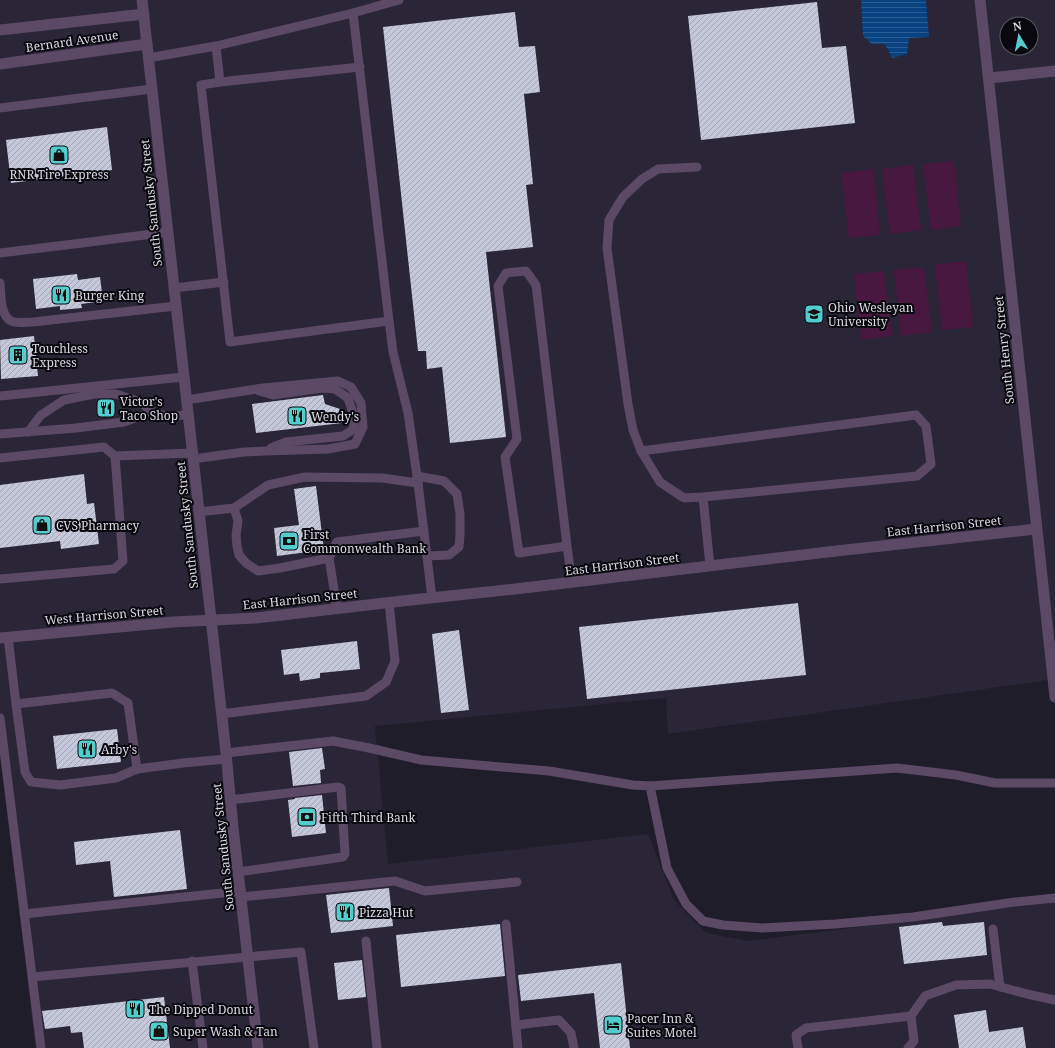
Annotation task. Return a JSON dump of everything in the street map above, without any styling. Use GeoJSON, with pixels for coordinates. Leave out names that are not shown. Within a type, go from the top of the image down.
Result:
{"type":"FeatureCollection","features":[{"type":"Feature","properties":{"kind":"street","name":"South Sandusky Street"},"geometry":{"type":"LineString","coordinates":[[142,0],[258,1048]]}},
{"type":"Feature","properties":{"kind":"street","name":"South Henry Street"},"geometry":{"type":"LineString","coordinates":[[980,0],[1055,697]]}},
{"type":"Feature","properties":{"kind":"street","name":"Bernard Avenue"},"geometry":{"type":"LineString","coordinates":[[0,30],[144,14]]}},
{"type":"Feature","properties":{"kind":"street","name":"Bernard Avenue"},"geometry":{"type":"LineString","coordinates":[[0,64],[147,44]]}},
{"type":"Feature","properties":{"kind":"street"},"geometry":{"type":"LineString","coordinates":[[989,78],[1055,71]]}},
{"type":"Feature","properties":{"kind":"street","name":"East Harrison Street"},"geometry":{"type":"LineString","coordinates":[[210,620],[256,618],[1036,529]]}},
{"type":"Feature","properties":{"kind":"street","name":"West Harrison Street"},"geometry":{"type":"LineString","coordinates":[[4,637],[210,620]]}},
{"type":"Feature","properties":{"kind":"lane"},"geometry":{"type":"LineString","coordinates":[[148,58],[216,46],[353,13],[399,0]]}},
{"type":"Feature","properties":{"kind":"lane"},"geometry":{"type":"LineString","coordinates":[[353,13],[389,321],[394,352],[408,413],[432,598]]}},
{"type":"Feature","properties":{"kind":"lane"},"geometry":{"type":"LineString","coordinates":[[216,46],[220,82]]}},
{"type":"Feature","properties":{"kind":"lane"},"geometry":{"type":"LineString","coordinates":[[360,67],[201,85],[230,342],[389,321]]}},
{"type":"Feature","properties":{"kind":"lane"},"geometry":{"type":"LineString","coordinates":[[0,108],[152,89]]}},
{"type":"Feature","properties":{"kind":"lane"},"geometry":{"type":"LineString","coordinates":[[641,451],[916,415],[926,426],[931,464],[917,476],[704,497],[684,498],[660,482],[641,451],[632,430],[607,248],[609,220],[623,196],[642,179],[658,169],[697,167]]}},
{"type":"Feature","properties":{"kind":"lane"},"geometry":{"type":"LineString","coordinates":[[0,252],[82,244],[168,232]]}},
{"type":"Feature","properties":{"kind":"lane"},"geometry":{"type":"LineString","coordinates":[[567,546],[519,553],[505,457],[517,440],[498,286],[506,273],[526,271],[536,285],[572,582]]}},
{"type":"Feature","properties":{"kind":"lane"},"geometry":{"type":"LineString","coordinates":[[174,288],[224,282]]}},
{"type":"Feature","properties":{"kind":"lane"},"geometry":{"type":"LineString","coordinates":[[0,284],[4,314],[14,322],[33,322],[176,306]]}},
{"type":"Feature","properties":{"kind":"lane"},"geometry":{"type":"LineString","coordinates":[[0,396],[184,377]]}},
{"type":"Feature","properties":{"kind":"lane"},"geometry":{"type":"LineString","coordinates":[[0,458],[104,447],[115,456],[192,456],[266,450],[328,449],[355,444],[363,427],[361,403],[351,387],[338,381],[256,390],[186,400]]}},
{"type":"Feature","properties":{"kind":"lane"},"geometry":{"type":"LineString","coordinates":[[256,390],[272,395],[322,388],[335,389],[348,398],[353,413],[354,429],[343,436],[286,442],[266,450]]}},
{"type":"Feature","properties":{"kind":"lane"},"geometry":{"type":"LineString","coordinates":[[28,432],[41,415],[64,400],[94,394],[116,394],[140,402],[153,412],[167,416],[188,415]]}},
{"type":"Feature","properties":{"kind":"lane"},"geometry":{"type":"LineString","coordinates":[[0,434],[76,428],[124,422],[153,412]]}},
{"type":"Feature","properties":{"kind":"lane"},"geometry":{"type":"LineString","coordinates":[[0,579],[114,569],[123,561],[115,456]]}},
{"type":"Feature","properties":{"kind":"lane"},"geometry":{"type":"LineString","coordinates":[[198,512],[234,508],[268,485],[305,477],[382,478],[444,481],[457,494],[460,514],[459,547],[448,555],[427,556]]}},
{"type":"Feature","properties":{"kind":"lane"},"geometry":{"type":"LineString","coordinates":[[704,497],[710,566]]}},
{"type":"Feature","properties":{"kind":"lane"},"geometry":{"type":"LineString","coordinates":[[234,508],[238,521],[236,535],[239,555],[246,563],[258,571],[329,558]]}},
{"type":"Feature","properties":{"kind":"lane"},"geometry":{"type":"LineString","coordinates":[[337,608],[329,558],[336,542],[424,531]]}},
{"type":"Feature","properties":{"kind":"lane"},"geometry":{"type":"LineString","coordinates":[[221,714],[366,696],[386,682],[395,661],[389,602]]}},
{"type":"Feature","properties":{"kind":"lane"},"geometry":{"type":"LineString","coordinates":[[4,637],[16,704],[25,772],[31,782],[60,785],[116,778],[137,769],[333,741],[421,760],[549,771],[633,785],[650,786],[897,768],[956,775],[995,783],[1055,783]]}},
{"type":"Feature","properties":{"kind":"lane"},"geometry":{"type":"LineString","coordinates":[[16,704],[112,693],[128,703],[137,769]]}},
{"type":"Feature","properties":{"kind":"lane"},"geometry":{"type":"LineString","coordinates":[[0,718],[41,1048]]}},
{"type":"Feature","properties":{"kind":"lane"},"geometry":{"type":"LineString","coordinates":[[650,786],[667,868],[686,904],[703,921],[723,926],[762,928],[835,924],[913,917],[1015,902],[1055,898]]}},
{"type":"Feature","properties":{"kind":"lane"},"geometry":{"type":"LineString","coordinates":[[230,800],[338,787],[341,788],[345,854],[343,857],[238,872]]}},
{"type":"Feature","properties":{"kind":"lane"},"geometry":{"type":"LineString","coordinates":[[24,914],[395,881],[425,891],[518,882]]}},
{"type":"Feature","properties":{"kind":"lane"},"geometry":{"type":"LineString","coordinates":[[506,924],[518,1048]]}},
{"type":"Feature","properties":{"kind":"lane"},"geometry":{"type":"LineString","coordinates":[[993,929],[1000,987]]}},
{"type":"Feature","properties":{"kind":"lane"},"geometry":{"type":"LineString","coordinates":[[366,941],[377,1048]]}},
{"type":"Feature","properties":{"kind":"lane"},"geometry":{"type":"LineString","coordinates":[[32,977],[302,952],[314,1048]]}},
{"type":"Feature","properties":{"kind":"lane"},"geometry":{"type":"LineString","coordinates":[[192,961],[203,1048]]}},
{"type":"Feature","properties":{"kind":"lane"},"geometry":{"type":"LineString","coordinates":[[908,1048],[914,1041],[911,1016],[925,996],[956,985],[990,984],[1055,1000]]}},
{"type":"Feature","properties":{"kind":"lane"},"geometry":{"type":"LineString","coordinates":[[798,1048],[796,1035],[806,1028],[911,1016]]}},
{"type":"Feature","properties":{"kind":"lane"},"geometry":{"type":"LineString","coordinates":[[516,1025],[559,1020],[572,1033],[574,1048]]}},
{"type":"Feature","properties":{"kind":"shaded area"},"geometry":{"type":"Polygon","coordinates":[[[0,0],[1055,0],[1055,679],[668,734],[666,698],[375,726],[388,864],[648,834],[674,900],[706,933],[748,941],[1055,902],[1055,1048],[35,1048],[0,727],[0,0]]]}},
{"type":"Feature","properties":{"kind":"shaded area"},"geometry":{"type":"Polygon","coordinates":[[[954,161],[961,226],[931,230],[923,164],[954,161]]]}},
{"type":"Feature","properties":{"kind":"shaded area"},"geometry":{"type":"Polygon","coordinates":[[[913,165],[921,230],[890,234],[882,169],[913,165]]]}},
{"type":"Feature","properties":{"kind":"shaded area"},"geometry":{"type":"Polygon","coordinates":[[[873,169],[880,235],[849,238],[841,173],[873,169]]]}},
{"type":"Feature","properties":{"kind":"shaded area"},"geometry":{"type":"Polygon","coordinates":[[[966,261],[973,327],[942,330],[935,265],[966,261]]]}},
{"type":"Feature","properties":{"kind":"shaded area"},"geometry":{"type":"Polygon","coordinates":[[[924,267],[932,332],[901,336],[894,270],[924,267]]]}},
{"type":"Feature","properties":{"kind":"shaded area"},"geometry":{"type":"Polygon","coordinates":[[[884,271],[892,336],[861,340],[854,274],[884,271]]]}},
{"type":"Feature","properties":{"kind":"water"},"geometry":{"type":"Polygon","coordinates":[[[861,0],[926,0],[929,37],[909,38],[907,54],[892,58],[885,44],[872,44],[863,36],[861,0]]]}},
{"type":"Feature","properties":{"kind":"building"},"geometry":{"type":"Polygon","coordinates":[[[817,2],[822,48],[846,46],[855,123],[701,140],[688,16],[817,2]]]}},
{"type":"Feature","properties":{"kind":"building"},"geometry":{"type":"Polygon","coordinates":[[[515,12],[519,47],[535,46],[540,92],[524,94],[533,184],[526,185],[533,247],[486,252],[506,437],[450,443],[442,367],[427,369],[426,351],[418,351],[383,27],[515,12]]]}},
{"type":"Feature","properties":{"kind":"building","name":"RNR Tire Express"},"geometry":{"type":"Polygon","coordinates":[[[107,127],[112,170],[11,183],[6,140],[107,127]]]}},
{"type":"Feature","properties":{"kind":"building"},"geometry":{"type":"Polygon","coordinates":[[[77,274],[78,280],[100,277],[103,301],[81,304],[82,308],[60,310],[60,306],[36,309],[33,279],[77,274]]]}},
{"type":"Feature","properties":{"kind":"building","name":"Touchless Express"},"geometry":{"type":"Polygon","coordinates":[[[34,336],[38,376],[1,379],[0,340],[34,336]]]}},
{"type":"Feature","properties":{"kind":"building","name":"Wendy's"},"geometry":{"type":"Polygon","coordinates":[[[323,395],[325,404],[340,409],[342,423],[256,433],[252,404],[323,395]]]}},
{"type":"Feature","properties":{"kind":"building"},"geometry":{"type":"Polygon","coordinates":[[[84,474],[87,504],[94,503],[99,544],[61,549],[60,541],[0,548],[0,485],[84,474]]]}},
{"type":"Feature","properties":{"kind":"building"},"geometry":{"type":"Polygon","coordinates":[[[316,486],[324,550],[277,556],[274,528],[299,525],[294,489],[316,486]]]}},
{"type":"Feature","properties":{"kind":"building"},"geometry":{"type":"Polygon","coordinates":[[[798,603],[806,675],[587,699],[579,627],[798,603]]]}},
{"type":"Feature","properties":{"kind":"building"},"geometry":{"type":"Polygon","coordinates":[[[459,630],[469,710],[441,713],[432,634],[459,630]]]}},
{"type":"Feature","properties":{"kind":"building"},"geometry":{"type":"Polygon","coordinates":[[[357,641],[360,669],[320,673],[320,678],[300,681],[299,673],[284,675],[281,650],[357,641]]]}},
{"type":"Feature","properties":{"kind":"building","name":"Arby's"},"geometry":{"type":"Polygon","coordinates":[[[117,729],[121,762],[57,769],[53,736],[117,729]]]}},
{"type":"Feature","properties":{"kind":"building"},"geometry":{"type":"Polygon","coordinates":[[[322,748],[325,769],[320,770],[321,783],[293,786],[289,752],[322,748]]]}},
{"type":"Feature","properties":{"kind":"building","name":"Fifth Third Bank"},"geometry":{"type":"Polygon","coordinates":[[[322,795],[326,833],[292,837],[288,800],[322,795]]]}},
{"type":"Feature","properties":{"kind":"building"},"geometry":{"type":"Polygon","coordinates":[[[180,830],[187,889],[114,897],[110,861],[76,865],[74,842],[180,830]]]}},
{"type":"Feature","properties":{"kind":"building"},"geometry":{"type":"Polygon","coordinates":[[[389,888],[393,926],[331,933],[326,895],[389,888]]]}},
{"type":"Feature","properties":{"kind":"building"},"geometry":{"type":"Polygon","coordinates":[[[942,922],[943,926],[984,922],[987,955],[904,964],[899,927],[942,922]]]}},
{"type":"Feature","properties":{"kind":"building"},"geometry":{"type":"Polygon","coordinates":[[[500,924],[505,976],[401,987],[396,935],[500,924]]]}},
{"type":"Feature","properties":{"kind":"building"},"geometry":{"type":"Polygon","coordinates":[[[362,960],[366,997],[338,1000],[334,963],[362,960]]]}},
{"type":"Feature","properties":{"kind":"building","name":"Pacer Inn & Suites Motel"},"geometry":{"type":"Polygon","coordinates":[[[621,963],[630,1048],[600,1048],[594,993],[521,1001],[518,975],[621,963]]]}},
{"type":"Feature","properties":{"kind":"building"},"geometry":{"type":"Polygon","coordinates":[[[164,997],[170,1048],[84,1048],[82,1032],[71,1033],[70,1026],[45,1029],[42,1011],[164,997]]]}},
{"type":"Feature","properties":{"kind":"building"},"geometry":{"type":"Polygon","coordinates":[[[986,1010],[989,1032],[1023,1027],[1026,1048],[959,1048],[954,1015],[986,1010]]]}},
{"type":"Feature","properties":{"kind":"place","name":"RNR Tire Express"},"geometry":{"type":"Point","coordinates":[59,155]}},
{"type":"Feature","properties":{"kind":"place","name":"Burger King"},"geometry":{"type":"Point","coordinates":[61,295]}},
{"type":"Feature","properties":{"kind":"place","name":"Ohio Wesleyan University"},"geometry":{"type":"Point","coordinates":[814,314]}},
{"type":"Feature","properties":{"kind":"place","name":"Touchless Express"},"geometry":{"type":"Point","coordinates":[18,355]}},
{"type":"Feature","properties":{"kind":"place","name":"Victor's Taco Shop"},"geometry":{"type":"Point","coordinates":[106,408]}},
{"type":"Feature","properties":{"kind":"place","name":"Wendy's"},"geometry":{"type":"Point","coordinates":[297,416]}},
{"type":"Feature","properties":{"kind":"place","name":"CVS Pharmacy"},"geometry":{"type":"Point","coordinates":[42,525]}},
{"type":"Feature","properties":{"kind":"place","name":"First Commonwealth Bank"},"geometry":{"type":"Point","coordinates":[289,541]}},
{"type":"Feature","properties":{"kind":"place","name":"Arby's"},"geometry":{"type":"Point","coordinates":[87,749]}},
{"type":"Feature","properties":{"kind":"place","name":"Fifth Third Bank"},"geometry":{"type":"Point","coordinates":[307,817]}},
{"type":"Feature","properties":{"kind":"place","name":"Pizza Hut"},"geometry":{"type":"Point","coordinates":[345,912]}},
{"type":"Feature","properties":{"kind":"place","name":"The Dipped Donut"},"geometry":{"type":"Point","coordinates":[135,1009]}},
{"type":"Feature","properties":{"kind":"place","name":"Pacer Inn & Suites Motel"},"geometry":{"type":"Point","coordinates":[613,1025]}},
{"type":"Feature","properties":{"kind":"place","name":"Super Wash & Tan"},"geometry":{"type":"Point","coordinates":[159,1031]}}]}
